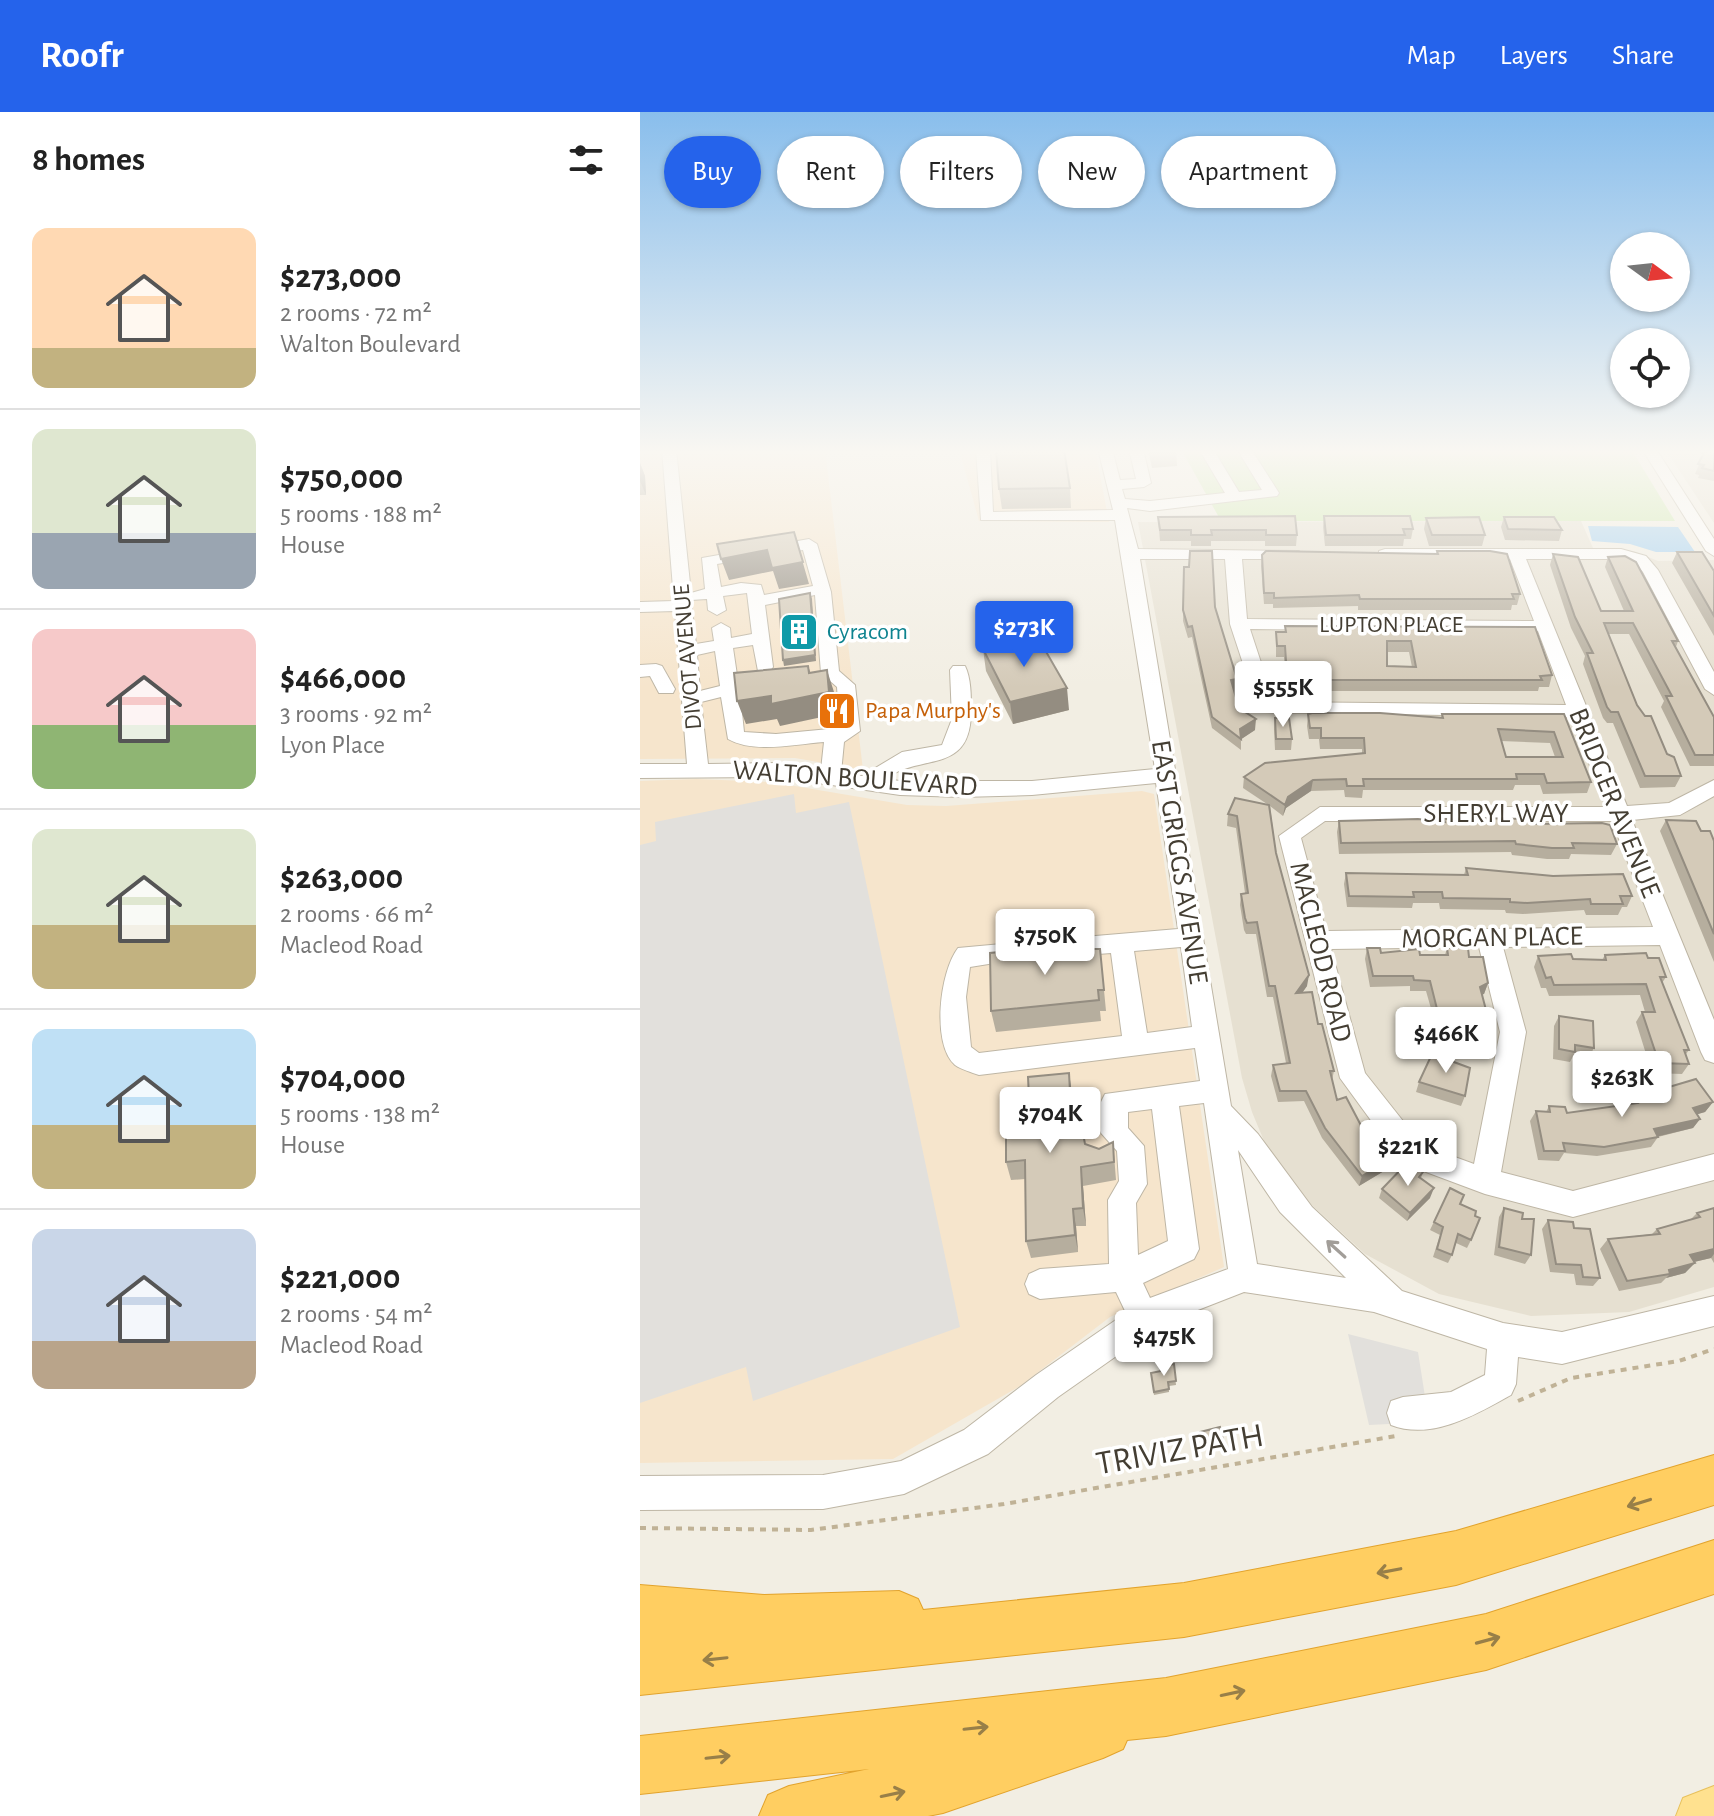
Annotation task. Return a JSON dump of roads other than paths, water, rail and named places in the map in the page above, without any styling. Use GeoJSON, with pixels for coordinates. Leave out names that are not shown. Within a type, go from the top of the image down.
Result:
{"type":"FeatureCollection","features":[{"type":"Feature","properties":{"kind":"highway"},"geometry":{"type":"LineString","coordinates":[[640,1667],[1184,1610],[1456,1558],[1714,1480]]}},
{"type":"Feature","properties":{"kind":"highway"},"geometry":{"type":"LineString","coordinates":[[640,1765],[1166,1707],[1486,1642],[1714,1567]]}},
{"type":"Feature","properties":{"kind":"highway"},"geometry":{"type":"LineString","coordinates":[[640,1612],[764,1622],[1184,1610]]}},
{"type":"Feature","properties":{"kind":"highway"},"geometry":{"type":"LineString","coordinates":[[789,1816],[943,1783],[1166,1707]]}},
{"type":"Feature","properties":{"kind":"main road"},"geometry":{"type":"LineString","coordinates":[[1701,1816],[1714,1811]]}},
{"type":"Feature","properties":{"kind":"street","name":"DIVOT AVENUE"},"geometry":{"type":"LineString","coordinates":[[677,529],[698,769]]}},
{"type":"Feature","properties":{"kind":"street","name":"EAST GRIGGS AVENUE"},"geometry":{"type":"LineString","coordinates":[[1125,529],[1244,1277]]}},
{"type":"Feature","properties":{"kind":"street"},"geometry":{"type":"LineString","coordinates":[[1700,529],[1714,551]]}},
{"type":"Feature","properties":{"kind":"street"},"geometry":{"type":"LineString","coordinates":[[809,544],[822,589],[823,674],[846,685],[850,731],[834,739],[822,735],[776,740],[735,735],[718,618],[708,561],[809,544]]}},
{"type":"Feature","properties":{"kind":"street"},"geometry":{"type":"LineString","coordinates":[[1131,554],[1312,554]]}},
{"type":"Feature","properties":{"kind":"street"},"geometry":{"type":"LineString","coordinates":[[1233,554],[1239,624],[1266,708],[1577,711]]}},
{"type":"Feature","properties":{"kind":"street"},"geometry":{"type":"LineString","coordinates":[[1375,554],[1621,554],[1640,559],[1650,570],[1714,689]]}},
{"type":"Feature","properties":{"kind":"street","name":"BRIDGER AVENUE"},"geometry":{"type":"LineString","coordinates":[[1516,554],[1714,1052]]}},
{"type":"Feature","properties":{"kind":"street"},"geometry":{"type":"LineString","coordinates":[[688,651],[750,587],[757,592],[768,675],[692,699]]}},
{"type":"Feature","properties":{"kind":"street"},"geometry":{"type":"LineString","coordinates":[[757,601],[822,589]]}},
{"type":"Feature","properties":{"kind":"street"},"geometry":{"type":"LineString","coordinates":[[640,607],[684,603],[761,638]]}},
{"type":"Feature","properties":{"kind":"street","name":"LUPTON PLACE"},"geometry":{"type":"LineString","coordinates":[[1239,624],[1543,626]]}},
{"type":"Feature","properties":{"kind":"street"},"geometry":{"type":"LineString","coordinates":[[640,671],[656,670],[666,689]]}},
{"type":"Feature","properties":{"kind":"street"},"geometry":{"type":"LineString","coordinates":[[865,784],[880,771],[953,748],[960,736],[959,670]]}},
{"type":"Feature","properties":{"kind":"street"},"geometry":{"type":"LineString","coordinates":[[830,779],[834,767],[834,739]]}},
{"type":"Feature","properties":{"kind":"street","name":"WALTON BOULEVARD"},"geometry":{"type":"LineString","coordinates":[[640,771],[777,770],[900,788],[1018,789],[1166,775]]}},
{"type":"Feature","properties":{"kind":"street","name":"SHERYL WAY"},"geometry":{"type":"LineString","coordinates":[[1320,814],[1618,814],[1673,810],[1714,787]]}},
{"type":"Feature","properties":{"kind":"street","name":"MACLEOD ROAD"},"geometry":{"type":"LineString","coordinates":[[1320,814],[1290,836],[1353,1078],[1412,1154],[1485,1181],[1573,1204],[1714,1167]]}},
{"type":"Feature","properties":{"kind":"street","name":"MORGAN PLACE"},"geometry":{"type":"LineString","coordinates":[[1317,940],[1667,936]]}},
{"type":"Feature","properties":{"kind":"street"},"geometry":{"type":"LineString","coordinates":[[1190,937],[966,955],[955,973],[957,1044],[959,1053],[979,1064],[1205,1036]]}},
{"type":"Feature","properties":{"kind":"street"},"geometry":{"type":"LineString","coordinates":[[1485,1181],[1513,1032],[1489,938]]}},
{"type":"Feature","properties":{"kind":"street"},"geometry":{"type":"LineString","coordinates":[[1121,943],[1136,1045]]}},
{"type":"Feature","properties":{"kind":"street"},"geometry":{"type":"LineString","coordinates":[[1040,1284],[1124,1277],[1184,1249],[1164,1096]]}},
{"type":"Feature","properties":{"kind":"street"},"geometry":{"type":"LineString","coordinates":[[1144,1318],[1124,1277],[1112,1192],[1133,1184],[1130,1146],[1108,1143],[1114,1102],[1164,1096],[1216,1102],[1237,1125],[1289,1202],[1393,1303]]}},
{"type":"Feature","properties":{"kind":"street"},"geometry":{"type":"LineString","coordinates":[[640,1493],[823,1492],[904,1477],[976,1442],[1047,1386],[1144,1318],[1244,1277],[1374,1297],[1503,1339],[1562,1348],[1714,1311]]}},
{"type":"Feature","properties":{"kind":"street"},"geometry":{"type":"LineString","coordinates":[[1400,1425],[1454,1408],[1500,1384],[1503,1339]]}},
{"type":"Feature","properties":{"kind":"water"},"geometry":{"type":"Polygon","coordinates":[[[1589,529],[1679,529],[1695,552],[1656,552],[1630,544],[1592,541],[1589,529]]]}},
{"type":"Feature","properties":{"kind":"place","name":"Cyracom"},"geometry":{"type":"Point","coordinates":[799,632]}},
{"type":"Feature","properties":{"kind":"place","name":"Papa Murphy's"},"geometry":{"type":"Point","coordinates":[837,711]}}]}
